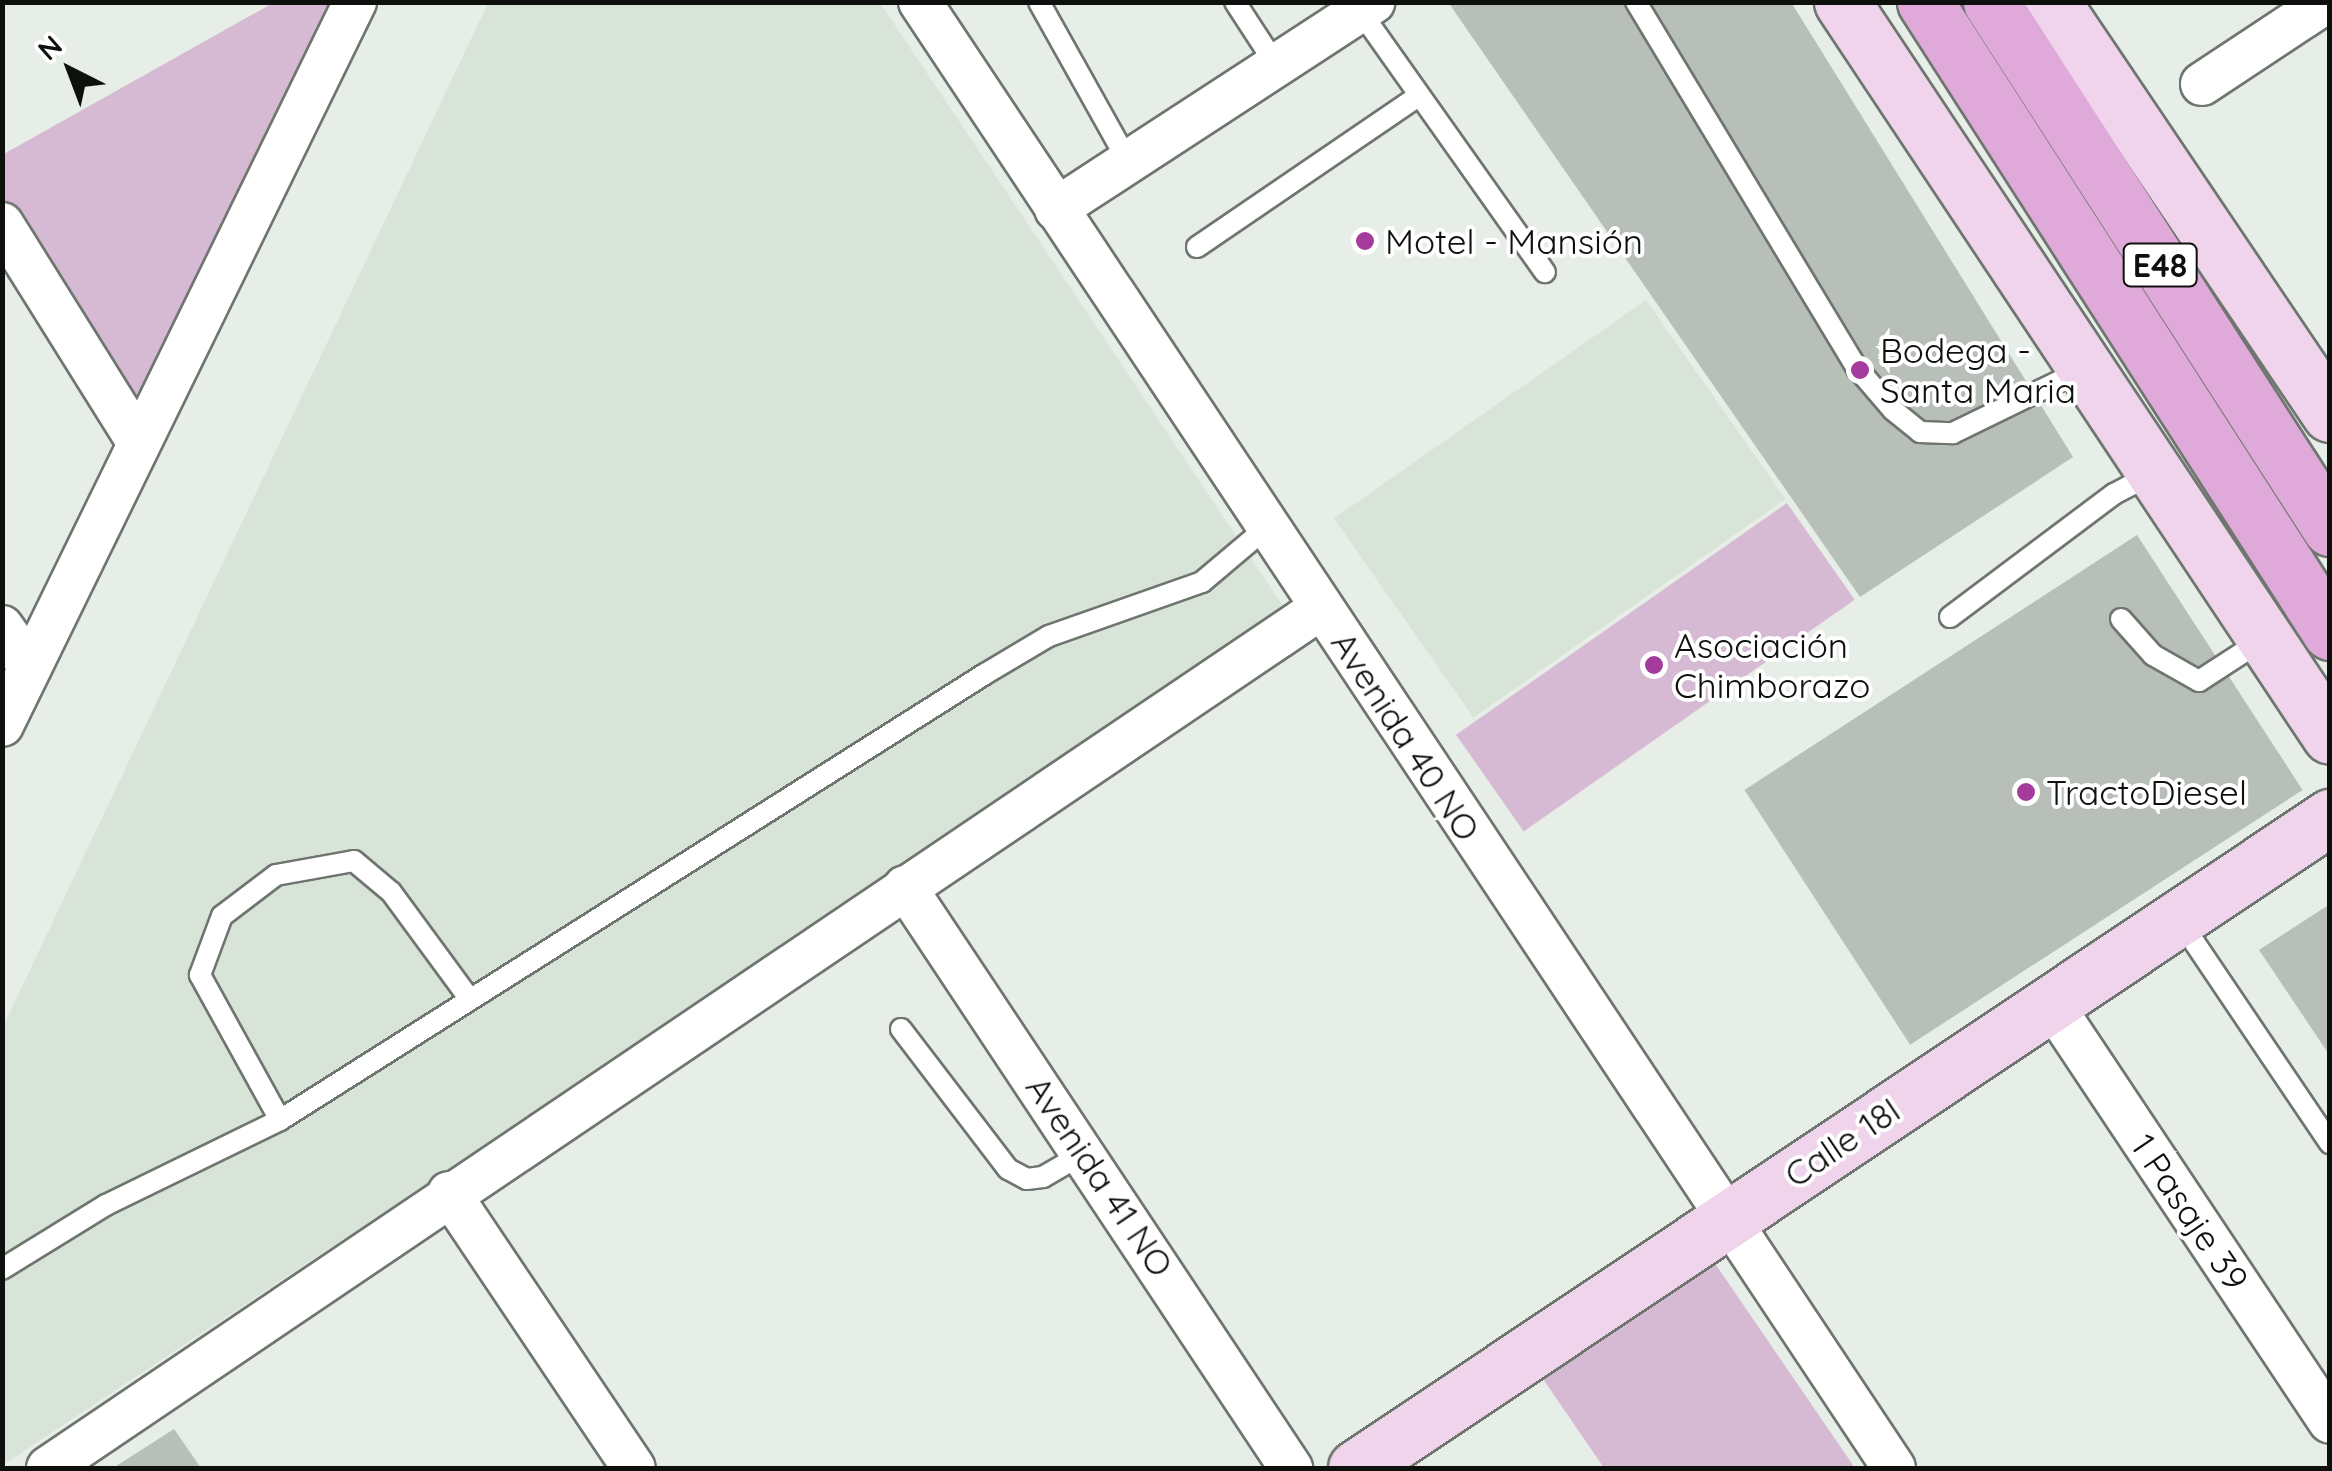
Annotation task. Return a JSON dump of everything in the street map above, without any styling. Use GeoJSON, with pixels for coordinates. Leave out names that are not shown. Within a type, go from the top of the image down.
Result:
{"type":"FeatureCollection","features":[{"type":"Feature","properties":{"kind":"main road"},"geometry":{"type":"LineString","coordinates":[[1842,2],[2082,370],[2156,472],[2330,736]]}},
{"type":"Feature","properties":{"kind":"main road","name":"E48"},"geometry":{"type":"LineString","coordinates":[[1925,2],[2320,617]]}},
{"type":"Feature","properties":{"kind":"main road","name":"E48"},"geometry":{"type":"LineString","coordinates":[[1991,2],[2330,528]]}},
{"type":"Feature","properties":{"kind":"main road","name":"E48"},"geometry":{"type":"LineString","coordinates":[[2052,2],[2330,414]]}},
{"type":"Feature","properties":{"kind":"main road","name":"Calle 18I"},"geometry":{"type":"LineString","coordinates":[[1356,1468],[2330,817]]}},
{"type":"Feature","properties":{"kind":"street"},"geometry":{"type":"LineString","coordinates":[[2,724],[137,440],[356,2]]}},
{"type":"Feature","properties":{"kind":"street","name":"Avenida 40 NO"},"geometry":{"type":"LineString","coordinates":[[920,2],[1725,1221],[1894,1468]]}},
{"type":"Feature","properties":{"kind":"street"},"geometry":{"type":"LineString","coordinates":[[2202,84],[2326,2]]}},
{"type":"Feature","properties":{"kind":"street"},"geometry":{"type":"LineString","coordinates":[[1056,209],[1367,6]]}},
{"type":"Feature","properties":{"kind":"street"},"geometry":{"type":"LineString","coordinates":[[2,224],[137,440]]}},
{"type":"Feature","properties":{"kind":"street"},"geometry":{"type":"LineString","coordinates":[[48,1468],[449,1193],[1322,608]]}},
{"type":"Feature","properties":{"kind":"street"},"geometry":{"type":"LineString","coordinates":[[2,627],[30,668]]}},
{"type":"Feature","properties":{"kind":"street","name":"Avenida 41 NO"},"geometry":{"type":"LineString","coordinates":[[904,887],[1086,1152],[1291,1468]]}},
{"type":"Feature","properties":{"kind":"street","name":"1 Pasaje 39"},"geometry":{"type":"LineString","coordinates":[[2051,1003],[2330,1422]]}},
{"type":"Feature","properties":{"kind":"street"},"geometry":{"type":"LineString","coordinates":[[449,1193],[634,1468]]}},
{"type":"Feature","properties":{"kind":"lane"},"geometry":{"type":"LineString","coordinates":[[1039,2],[1128,161]]}},
{"type":"Feature","properties":{"kind":"lane"},"geometry":{"type":"LineString","coordinates":[[1235,2],[1276,65]]}},
{"type":"Feature","properties":{"kind":"lane"},"geometry":{"type":"LineString","coordinates":[[1636,2],[1857,368],[1893,410],[1920,432],[1954,433],[2082,370]]}},
{"type":"Feature","properties":{"kind":"lane"},"geometry":{"type":"LineString","coordinates":[[1367,6],[1418,96],[1545,272]]}},
{"type":"Feature","properties":{"kind":"lane"},"geometry":{"type":"LineString","coordinates":[[1197,247],[1418,96]]}},
{"type":"Feature","properties":{"kind":"lane"},"geometry":{"type":"LineString","coordinates":[[1950,618],[2114,494],[2156,472]]}},
{"type":"Feature","properties":{"kind":"lane"},"geometry":{"type":"LineString","coordinates":[[2,1270],[106,1205],[280,1120],[1049,636],[1202,582],[1266,528]]}},
{"type":"Feature","properties":{"kind":"lane"},"geometry":{"type":"LineString","coordinates":[[2121,619],[2153,655],[2199,681],[2234,664],[2266,638]]}},
{"type":"Feature","properties":{"kind":"lane"},"geometry":{"type":"LineString","coordinates":[[280,1120],[200,975],[222,916],[276,875],[354,861],[391,892],[469,998]]}},
{"type":"Feature","properties":{"kind":"lane"},"geometry":{"type":"LineString","coordinates":[[2179,920],[2330,1143]]}},
{"type":"Feature","properties":{"kind":"lane"},"geometry":{"type":"LineString","coordinates":[[901,1030],[1008,1169],[1028,1179],[1042,1177],[1086,1152]]}},
{"type":"Feature","properties":{"kind":"shaded area"},"geometry":{"type":"Polygon","coordinates":[[[273,3],[346,3],[136,426],[3,204],[2,155],[273,3]]]}},
{"type":"Feature","properties":{"kind":"shaded area"},"geometry":{"type":"Polygon","coordinates":[[[488,3],[880,3],[1287,612],[3,1465],[2,1029],[488,3]]]}},
{"type":"Feature","properties":{"kind":"shaded area"},"geometry":{"type":"Polygon","coordinates":[[[1646,300],[1785,499],[1473,718],[1334,519],[1646,300]]]}},
{"type":"Feature","properties":{"kind":"shaded area","name":"Asociación Chimborazo"},"geometry":{"type":"Polygon","coordinates":[[[1787,503],[1855,600],[1524,831],[1456,735],[1787,503]]]}},
{"type":"Feature","properties":{"kind":"shaded area"},"geometry":{"type":"Polygon","coordinates":[[[1714,1262],[1853,1465],[1849,1468],[1604,1468],[1543,1379],[1714,1262]]]}},
{"type":"Feature","properties":{"kind":"building","name":"Bodega - Santa Maria"},"geometry":{"type":"Polygon","coordinates":[[[1448,2],[1791,2],[2073,457],[1860,597],[1448,2]]]}},
{"type":"Feature","properties":{"kind":"building","name":"TractoDiesel"},"geometry":{"type":"Polygon","coordinates":[[[2137,535],[2303,790],[1910,1045],[1745,790],[2137,535]]]}},
{"type":"Feature","properties":{"kind":"building"},"geometry":{"type":"Polygon","coordinates":[[[2330,904],[2330,1056],[2259,950],[2330,904]]]}},
{"type":"Feature","properties":{"kind":"building"},"geometry":{"type":"Polygon","coordinates":[[[174,1429],[201,1468],[113,1468],[174,1429]]]}},
{"type":"Feature","properties":{"kind":"place","name":"Motel - Mansión"},"geometry":{"type":"Point","coordinates":[1365,241]}},
{"type":"Feature","properties":{"kind":"place","name":"Bodega - Santa Maria"},"geometry":{"type":"Point","coordinates":[1860,370]}},
{"type":"Feature","properties":{"kind":"place","name":"Asociación Chimborazo"},"geometry":{"type":"Point","coordinates":[1654,665]}},
{"type":"Feature","properties":{"kind":"place","name":"TractoDiesel"},"geometry":{"type":"Point","coordinates":[2026,792]}}]}
